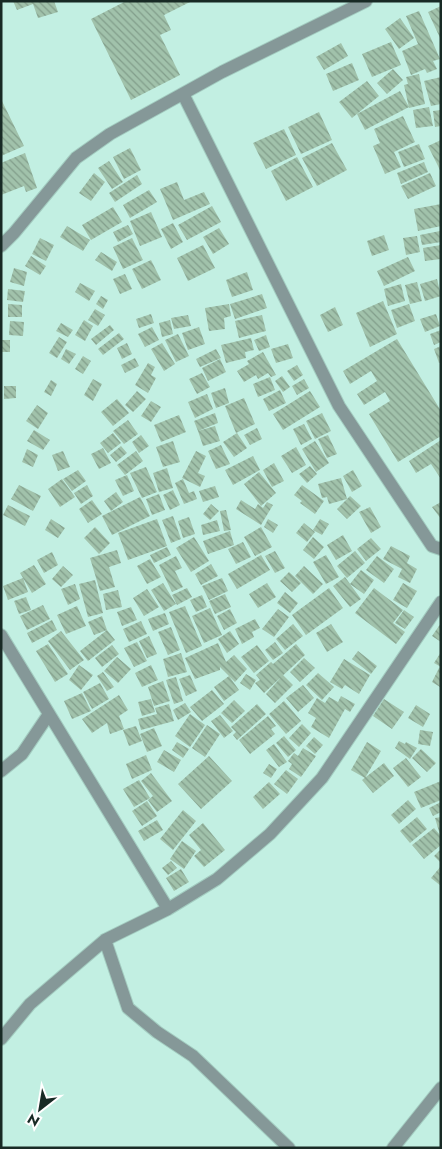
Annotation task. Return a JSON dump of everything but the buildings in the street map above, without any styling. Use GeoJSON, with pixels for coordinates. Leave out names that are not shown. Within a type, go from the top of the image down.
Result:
{"type":"FeatureCollection","features":[{"type":"Feature","properties":{"kind":"street"},"geometry":{"type":"LineString","coordinates":[[1,246],[76,158],[110,134],[183,94],[366,1]]}},
{"type":"Feature","properties":{"kind":"street"},"geometry":{"type":"LineString","coordinates":[[183,94],[338,406],[432,546],[441,549]]}},
{"type":"Feature","properties":{"kind":"street"},"geometry":{"type":"LineString","coordinates":[[1,1039],[30,1004],[105,940],[168,909],[217,879],[270,834],[322,778],[441,602]]}},
{"type":"Feature","properties":{"kind":"street"},"geometry":{"type":"LineString","coordinates":[[1,635],[168,909]]}},
{"type":"Feature","properties":{"kind":"street"},"geometry":{"type":"LineString","coordinates":[[1,771],[22,754],[49,714]]}},
{"type":"Feature","properties":{"kind":"street"},"geometry":{"type":"LineString","coordinates":[[105,940],[128,1008],[157,1032],[193,1056],[290,1148]]}},
{"type":"Feature","properties":{"kind":"street"},"geometry":{"type":"LineString","coordinates":[[393,1148],[441,1088]]}}]}
